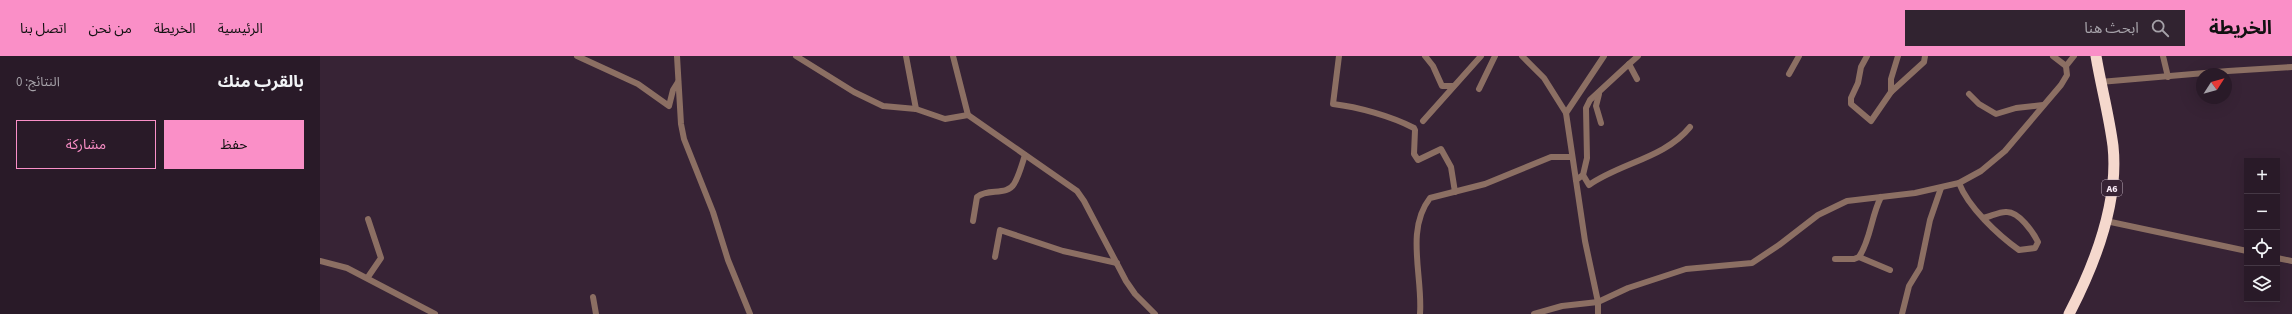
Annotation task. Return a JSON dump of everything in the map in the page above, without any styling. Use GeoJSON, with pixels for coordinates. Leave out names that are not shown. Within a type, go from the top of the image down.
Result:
{"type":"FeatureCollection","features":[{"type":"Feature","properties":{"kind":"highway","name":"A6"},"geometry":{"type":"LineString","coordinates":[[2069,314],[2092,263],[2106,221],[2114,162],[2110,125],[2100,82],[2096,56]]}},
{"type":"Feature","properties":{"kind":"street"},"geometry":{"type":"LineString","coordinates":[[577,56],[638,84],[669,106],[672,90],[678,82]]}},
{"type":"Feature","properties":{"kind":"street"},"geometry":{"type":"LineString","coordinates":[[677,56],[681,124],[684,139],[712,212],[728,260],[750,314]]}},
{"type":"Feature","properties":{"kind":"street"},"geometry":{"type":"LineString","coordinates":[[796,56],[854,92],[883,106],[916,110],[945,119],[968,115]]}},
{"type":"Feature","properties":{"kind":"street"},"geometry":{"type":"LineString","coordinates":[[906,56],[916,110]]}},
{"type":"Feature","properties":{"kind":"street"},"geometry":{"type":"LineString","coordinates":[[953,56],[968,115],[1081,196],[1116,263],[1135,294],[1155,314]]}},
{"type":"Feature","properties":{"kind":"street"},"geometry":{"type":"LineString","coordinates":[[1339,56],[1333,104],[1346,106],[1395,120],[1414,128],[1414,154],[1418,160],[1441,148],[1451,167],[1455,192]]}},
{"type":"Feature","properties":{"kind":"street"},"geometry":{"type":"LineString","coordinates":[[1425,56],[1433,66],[1442,86],[1453,86]]}},
{"type":"Feature","properties":{"kind":"street"},"geometry":{"type":"LineString","coordinates":[[1423,121],[1481,56]]}},
{"type":"Feature","properties":{"kind":"street"},"geometry":{"type":"LineString","coordinates":[[1479,89],[1495,56]]}},
{"type":"Feature","properties":{"kind":"street"},"geometry":{"type":"LineString","coordinates":[[1522,56],[1544,78],[1566,113],[1585,241],[1598,302],[1598,314]]}},
{"type":"Feature","properties":{"kind":"street"},"geometry":{"type":"LineString","coordinates":[[1566,113],[1604,56]]}},
{"type":"Feature","properties":{"kind":"street"},"geometry":{"type":"LineString","coordinates":[[1638,56],[1598,93],[1586,108],[1586,158],[1583,176],[1589,185],[1603,175],[1671,145],[1690,127]]}},
{"type":"Feature","properties":{"kind":"street"},"geometry":{"type":"LineString","coordinates":[[1789,74],[1799,56]]}},
{"type":"Feature","properties":{"kind":"street"},"geometry":{"type":"LineString","coordinates":[[1867,56],[1861,67],[1858,82],[1850,98],[1852,104],[1871,121],[1891,92],[1924,62],[1925,56]]}},
{"type":"Feature","properties":{"kind":"street"},"geometry":{"type":"LineString","coordinates":[[1891,92],[1891,79],[1898,56]]}},
{"type":"Feature","properties":{"kind":"street"},"geometry":{"type":"LineString","coordinates":[[1534,314],[1562,306],[1598,302],[1628,288],[1686,269],[1752,263],[1779,245],[1818,215],[1832,206],[1847,201],[1941,188],[1959,183],[1981,171],[2005,151],[2029,125],[2067,75],[2066,66],[2054,56]]}},
{"type":"Feature","properties":{"kind":"street"},"geometry":{"type":"LineString","coordinates":[[2066,66],[2074,56]]}},
{"type":"Feature","properties":{"kind":"street"},"geometry":{"type":"LineString","coordinates":[[2163,56],[2168,77]]}},
{"type":"Feature","properties":{"kind":"street"},"geometry":{"type":"LineString","coordinates":[[1629,64],[1637,79]]}},
{"type":"Feature","properties":{"kind":"street"},"geometry":{"type":"LineString","coordinates":[[2100,82],[2228,71],[2292,68]]}},
{"type":"Feature","properties":{"kind":"street"},"geometry":{"type":"LineString","coordinates":[[1598,93],[1599,95],[1596,106],[1601,123]]}},
{"type":"Feature","properties":{"kind":"street"},"geometry":{"type":"LineString","coordinates":[[1969,94],[1979,104],[1996,114],[2021,107],[2043,105]]}},
{"type":"Feature","properties":{"kind":"street"},"geometry":{"type":"LineString","coordinates":[[973,221],[977,197],[986,192],[1006,190],[1013,186],[1025,155]]}},
{"type":"Feature","properties":{"kind":"street"},"geometry":{"type":"LineString","coordinates":[[1420,314],[1417,231],[1420,218],[1430,198],[1502,179],[1551,157],[1572,157]]}},
{"type":"Feature","properties":{"kind":"street"},"geometry":{"type":"LineString","coordinates":[[1576,180],[1583,176]]}},
{"type":"Feature","properties":{"kind":"street"},"geometry":{"type":"LineString","coordinates":[[1959,183],[1963,195],[1983,218],[2019,250],[2035,248],[2038,242],[2035,236],[2012,213],[2006,211],[1983,218]]}},
{"type":"Feature","properties":{"kind":"street"},"geometry":{"type":"LineString","coordinates":[[1902,314],[1909,286],[1922,261],[1930,220],[1941,188]]}},
{"type":"Feature","properties":{"kind":"street"},"geometry":{"type":"LineString","coordinates":[[1859,257],[1866,243],[1874,210],[1881,197]]}},
{"type":"Feature","properties":{"kind":"street"},"geometry":{"type":"LineString","coordinates":[[368,219],[381,258],[368,278]]}},
{"type":"Feature","properties":{"kind":"street"},"geometry":{"type":"LineString","coordinates":[[2106,221],[2244,250]]}},
{"type":"Feature","properties":{"kind":"street"},"geometry":{"type":"LineString","coordinates":[[994,257],[1000,230],[1063,251],[1116,263]]}},
{"type":"Feature","properties":{"kind":"street"},"geometry":{"type":"LineString","coordinates":[[1835,259],[1854,259],[1859,257],[1890,270]]}},
{"type":"Feature","properties":{"kind":"street"},"geometry":{"type":"LineString","coordinates":[[2280,259],[2292,261]]}},
{"type":"Feature","properties":{"kind":"street"},"geometry":{"type":"LineString","coordinates":[[320,261],[333,262],[368,278],[435,314]]}},
{"type":"Feature","properties":{"kind":"street"},"geometry":{"type":"LineString","coordinates":[[593,297],[596,314]]}}]}
